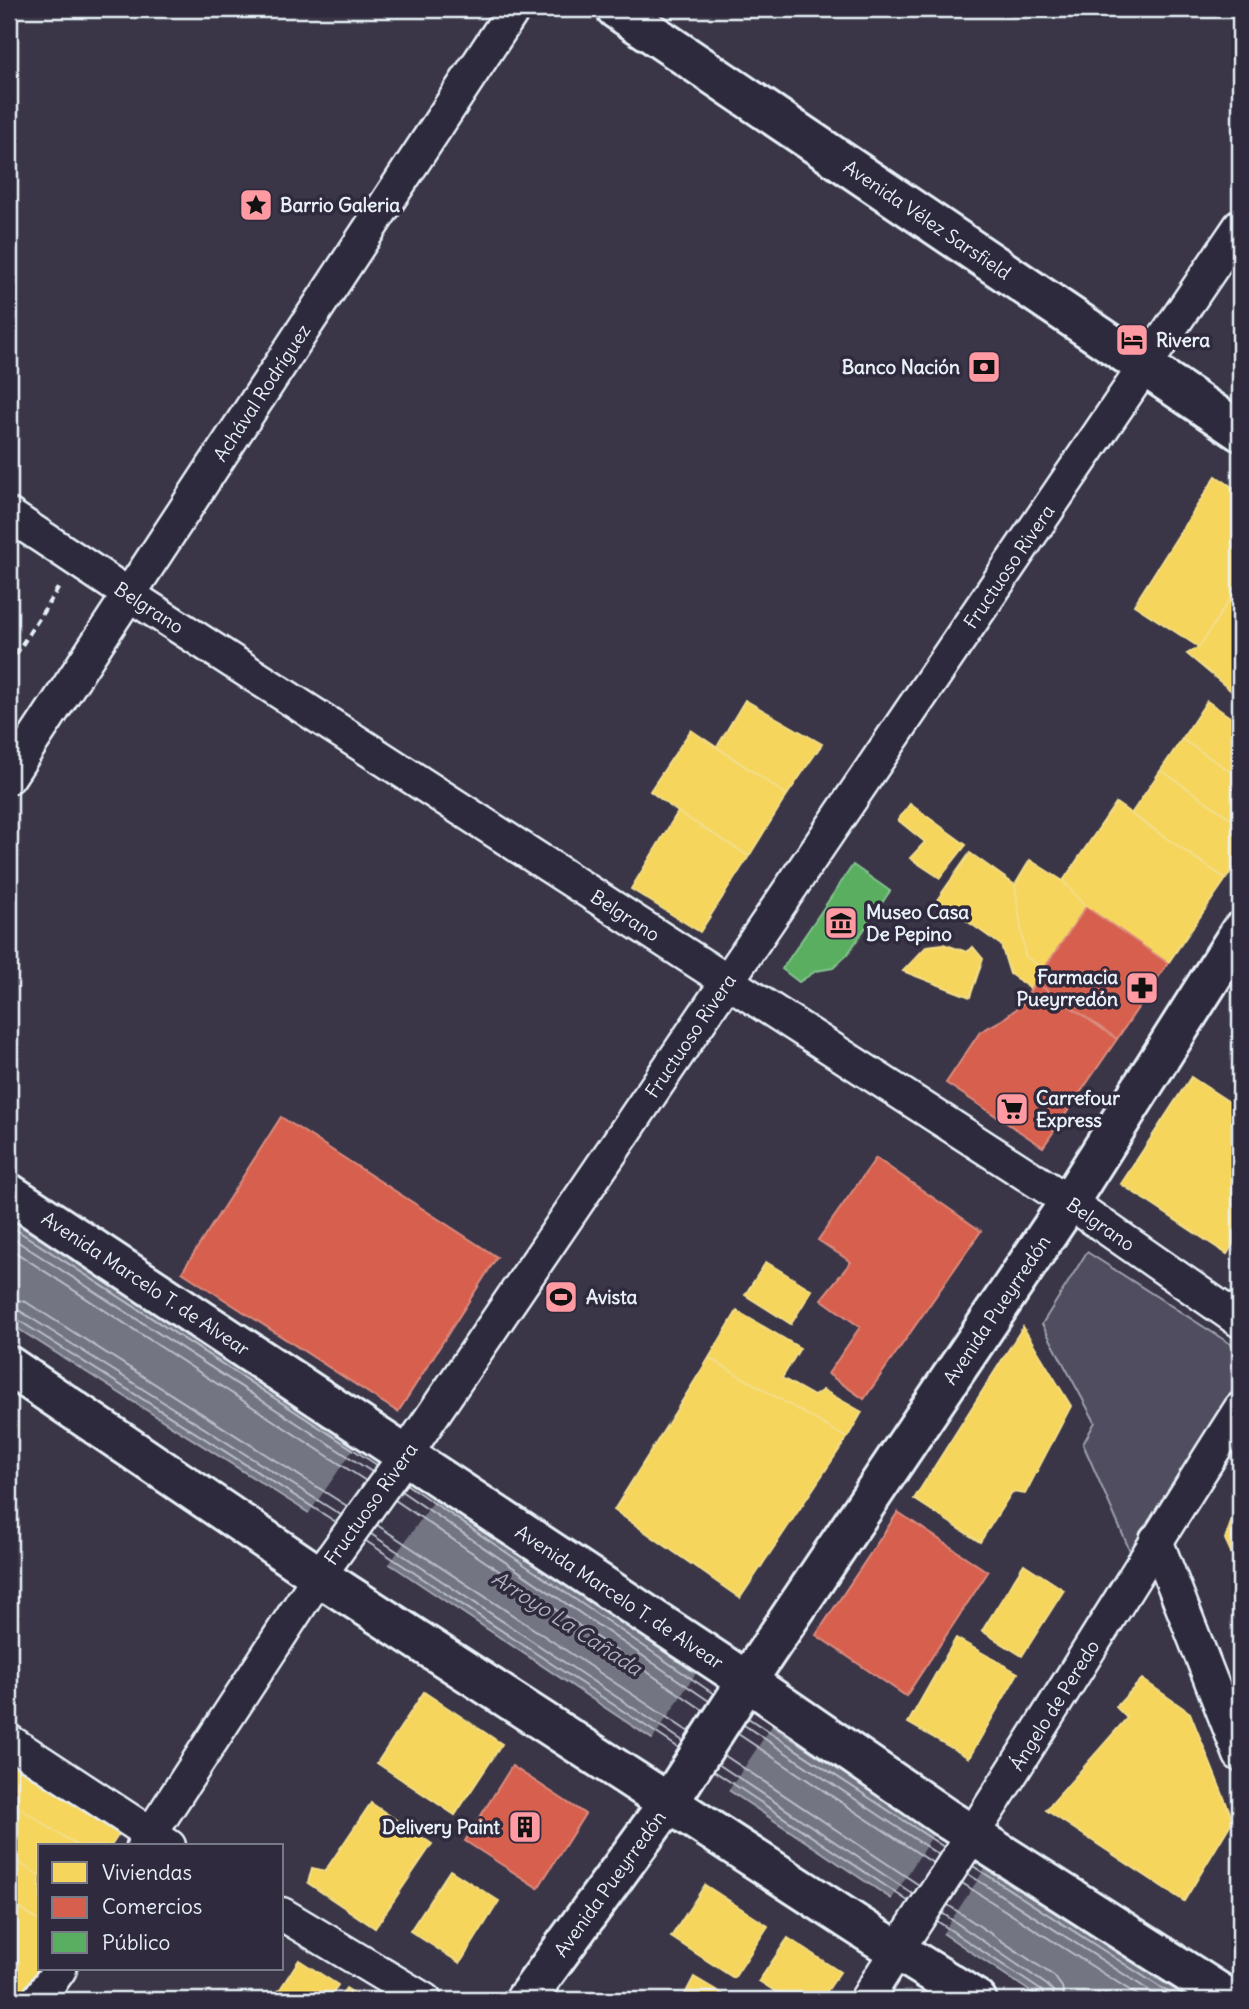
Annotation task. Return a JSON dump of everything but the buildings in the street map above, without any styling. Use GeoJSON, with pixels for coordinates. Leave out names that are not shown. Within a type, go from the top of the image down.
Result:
{"type":"FeatureCollection","features":[{"type":"Feature","properties":{"kind":"main road","name":"Avenida Vélez Sarsfield"},"geometry":{"type":"LineString","coordinates":[[616,9],[1240,431]]}},
{"type":"Feature","properties":{"kind":"main road","name":"Avenida Pueyrredón"},"geometry":{"type":"LineString","coordinates":[[525,2000],[690,1771],[740,1692],[1069,1202],[1240,932]]}},
{"type":"Feature","properties":{"kind":"main road","name":"Avenida Marcelo T. de Alvear"},"geometry":{"type":"LineString","coordinates":[[9,1193],[400,1463],[740,1692],[972,1835],[1231,2000]]}},
{"type":"Feature","properties":{"kind":"main road"},"geometry":{"type":"LineString","coordinates":[[9,1366],[326,1565],[669,1802],[977,2000]]}},
{"type":"Feature","properties":{"kind":"street","name":"Achával Rodríguez"},"geometry":{"type":"LineString","coordinates":[[9,777],[514,9]]}},
{"type":"Feature","properties":{"kind":"street","name":"Fructuoso Rivera"},"geometry":{"type":"LineString","coordinates":[[155,1843],[326,1565],[400,1463],[1240,226]]}},
{"type":"Feature","properties":{"kind":"street","name":"Belgrano"},"geometry":{"type":"LineString","coordinates":[[9,514],[128,594],[1069,1202],[1240,1321]]}},
{"type":"Feature","properties":{"kind":"street","name":"Ángelo de Peredo"},"geometry":{"type":"LineString","coordinates":[[866,2000],[1240,1409]]}},
{"type":"Feature","properties":{"kind":"street"},"geometry":{"type":"LineString","coordinates":[[1156,1540],[1240,1755]]}},
{"type":"Feature","properties":{"kind":"street"},"geometry":{"type":"LineString","coordinates":[[9,1741],[155,1843]]}},
{"type":"Feature","properties":{"kind":"street"},"geometry":{"type":"LineString","coordinates":[[284,1915],[425,2000]]}},
{"type":"Feature","properties":{"kind":"street"},"geometry":{"type":"LineString","coordinates":[[38,2000],[59,1970]]}},
{"type":"Feature","properties":{"kind":"path"},"geometry":{"type":"LineString","coordinates":[[9,665],[76,559]]}},
{"type":"Feature","properties":{"kind":"shaded area"},"geometry":{"type":"Polygon","coordinates":[[[1087,1252],[1240,1350],[1240,1379],[1130,1551],[1083,1444],[1095,1422],[1042,1324],[1087,1252]]]}},
{"type":"Feature","properties":{"kind":"water","name":"Arroyo La Cañada"},"geometry":{"type":"Polygon","coordinates":[[[9,1217],[469,1518],[793,1740],[1193,2000],[1043,2000],[399,1570],[9,1323],[9,1217]]]}},
{"type":"Feature","properties":{"kind":"pier"},"geometry":{"type":"Polygon","coordinates":[[[359,1441],[439,1494],[387,1567],[307,1516],[359,1441]]]}},
{"type":"Feature","properties":{"kind":"pier"},"geometry":{"type":"Polygon","coordinates":[[[698,1670],[774,1723],[727,1793],[651,1742],[698,1670]]]}},
{"type":"Feature","properties":{"kind":"pier"},"geometry":{"type":"Polygon","coordinates":[[[936,1830],[988,1864],[941,1936],[890,1902],[936,1830]]]}},
{"type":"Feature","properties":{"kind":"place","name":"Barrio Galeria"},"geometry":{"type":"Point","coordinates":[256,205]}},
{"type":"Feature","properties":{"kind":"place","name":"Rivera"},"geometry":{"type":"Point","coordinates":[1132,340]}},
{"type":"Feature","properties":{"kind":"place","name":"Banco Nación"},"geometry":{"type":"Point","coordinates":[984,367]}},
{"type":"Feature","properties":{"kind":"place","name":"Museo Casa De Pepino"},"geometry":{"type":"Point","coordinates":[841,923]}},
{"type":"Feature","properties":{"kind":"place","name":"Farmacia Pueyrredón"},"geometry":{"type":"Point","coordinates":[1142,988]}},
{"type":"Feature","properties":{"kind":"place","name":"Carrefour Express"},"geometry":{"type":"Point","coordinates":[1012,1109]}},
{"type":"Feature","properties":{"kind":"place","name":"Avista"},"geometry":{"type":"Point","coordinates":[561,1297]}},
{"type":"Feature","properties":{"kind":"place","name":"Delivery Paint"},"geometry":{"type":"Point","coordinates":[525,1827]}}]}
